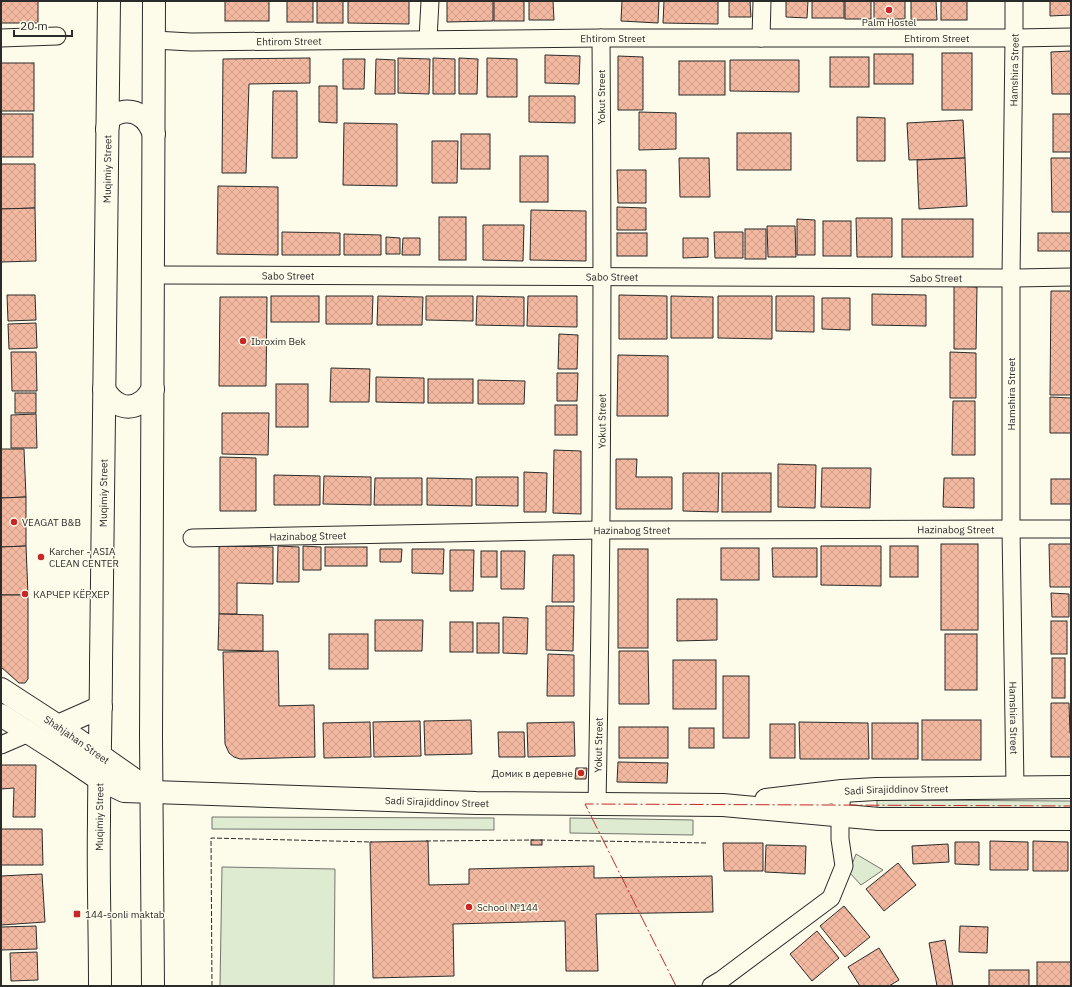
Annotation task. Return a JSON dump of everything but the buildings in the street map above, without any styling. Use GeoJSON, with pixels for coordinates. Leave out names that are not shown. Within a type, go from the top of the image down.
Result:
{"type":"FeatureCollection","features":[{"type":"Feature","properties":{"kind":"main road","name":"Muqimiy Street"},"geometry":{"type":"LineString","coordinates":[[100,986],[99,755],[101,707],[109,1]]}},
{"type":"Feature","properties":{"kind":"main road"},"geometry":{"type":"LineString","coordinates":[[153,986],[151,737],[154,1]]}},
{"type":"Feature","properties":{"kind":"main road"},"geometry":{"type":"LineString","coordinates":[[107,129],[110,119],[121,112],[128,111],[141,116],[150,126],[154,134]]}},
{"type":"Feature","properties":{"kind":"main road"},"geometry":{"type":"LineString","coordinates":[[104,389],[108,397],[113,402],[120,406],[128,407],[135,406],[143,402],[153,389]]}},
{"type":"Feature","properties":{"kind":"main road","name":"Shahjahan Street"},"geometry":{"type":"LineString","coordinates":[[1,689],[58,726],[152,792]]}},
{"type":"Feature","properties":{"kind":"main road"},"geometry":{"type":"LineString","coordinates":[[58,726],[101,707]]}},
{"type":"Feature","properties":{"kind":"main road","name":"Shahjahan Street"},"geometry":{"type":"LineString","coordinates":[[1,715],[99,779],[124,791]]}},
{"type":"Feature","properties":{"kind":"main road","name":"Sadi Sirajiddinov Street"},"geometry":{"type":"LineString","coordinates":[[723,805],[842,791],[876,789],[1071,787]]}},
{"type":"Feature","properties":{"kind":"main road"},"geometry":{"type":"LineString","coordinates":[[99,803],[124,791]]}},
{"type":"Feature","properties":{"kind":"main road","name":"Sadi Sirajiddinov Street"},"geometry":{"type":"LineString","coordinates":[[124,791],[476,803],[723,805],[879,819],[1071,819]]}},
{"type":"Feature","properties":{"kind":"street"},"geometry":{"type":"LineString","coordinates":[[428,39],[430,1]]}},
{"type":"Feature","properties":{"kind":"street"},"geometry":{"type":"LineString","coordinates":[[761,38],[762,1]]}},
{"type":"Feature","properties":{"kind":"street","name":"Hamshira Street"},"geometry":{"type":"LineString","coordinates":[[1014,1],[1011,278],[1011,529],[1015,787]]}},
{"type":"Feature","properties":{"kind":"street"},"geometry":{"type":"LineString","coordinates":[[1,38],[57,36]]}},
{"type":"Feature","properties":{"kind":"street","name":"Ehtirom Street"},"geometry":{"type":"LineString","coordinates":[[154,40],[191,42],[601,38],[1071,37]]}},
{"type":"Feature","properties":{"kind":"street","name":"Yokut Street"},"geometry":{"type":"LineString","coordinates":[[597,804],[601,530],[601,38]]}},
{"type":"Feature","properties":{"kind":"street","name":"Sabo Street"},"geometry":{"type":"LineString","coordinates":[[153,275],[1071,277]]}},
{"type":"Feature","properties":{"kind":"street","name":"Hazinabog Street"},"geometry":{"type":"LineString","coordinates":[[192,538],[601,530],[1071,529]]}},
{"type":"Feature","properties":{"kind":"street"},"geometry":{"type":"LineString","coordinates":[[1,745],[29,733]]}},
{"type":"Feature","properties":{"kind":"street"},"geometry":{"type":"LineString","coordinates":[[711,986],[831,898],[844,866],[840,839],[842,791]]}},
{"type":"Feature","properties":{"kind":"green space"},"geometry":{"type":"Polygon","coordinates":[[[877,800],[1071,801],[1071,809],[877,808],[877,800]]]}},
{"type":"Feature","properties":{"kind":"green space"},"geometry":{"type":"Polygon","coordinates":[[[212,817],[494,818],[494,830],[212,829],[212,817]]]}},
{"type":"Feature","properties":{"kind":"green space"},"geometry":{"type":"Polygon","coordinates":[[[570,818],[693,820],[693,835],[570,833],[570,818]]]}},
{"type":"Feature","properties":{"kind":"green space"},"geometry":{"type":"Polygon","coordinates":[[[856,854],[883,870],[861,885],[849,872],[856,854]]]}},
{"type":"Feature","properties":{"kind":"green space"},"geometry":{"type":"Polygon","coordinates":[[[222,867],[335,869],[334,986],[220,986],[222,867]]]}},
{"type":"Feature","properties":{"kind":"fence"},"geometry":{"type":"LineString","coordinates":[[212,986],[211,838],[372,842]]}},
{"type":"Feature","properties":{"kind":"fence"},"geometry":{"type":"LineString","coordinates":[[426,841],[534,840]]}},
{"type":"Feature","properties":{"kind":"fence"},"geometry":{"type":"LineString","coordinates":[[540,840],[707,843]]}},
{"type":"Feature","properties":{"kind":"power"},"geometry":{"type":"LineString","coordinates":[[676,986],[585,804],[1071,806]]}},
{"type":"Feature","properties":{"kind":"place","name":"Palm Hostel"},"geometry":{"type":"Point","coordinates":[889,10]}},
{"type":"Feature","properties":{"kind":"place","name":"Ibroxim Bek"},"geometry":{"type":"Point","coordinates":[243,341]}},
{"type":"Feature","properties":{"kind":"place","name":"VEAGAT B&B"},"geometry":{"type":"Point","coordinates":[14,522]}},
{"type":"Feature","properties":{"kind":"place","name":"Karcher - ASIA CLEAN CENTER"},"geometry":{"type":"Point","coordinates":[41,557]}},
{"type":"Feature","properties":{"kind":"place","name":"КАРЧЕР КЁРХЕР"},"geometry":{"type":"Point","coordinates":[25,594]}},
{"type":"Feature","properties":{"kind":"place","name":"Домик в деревне"},"geometry":{"type":"Point","coordinates":[581,773]}},
{"type":"Feature","properties":{"kind":"place","name":"School №144"},"geometry":{"type":"Point","coordinates":[469,907]}},
{"type":"Feature","properties":{"kind":"place","name":"144-sonli maktab"},"geometry":{"type":"Point","coordinates":[77,914]}}]}
